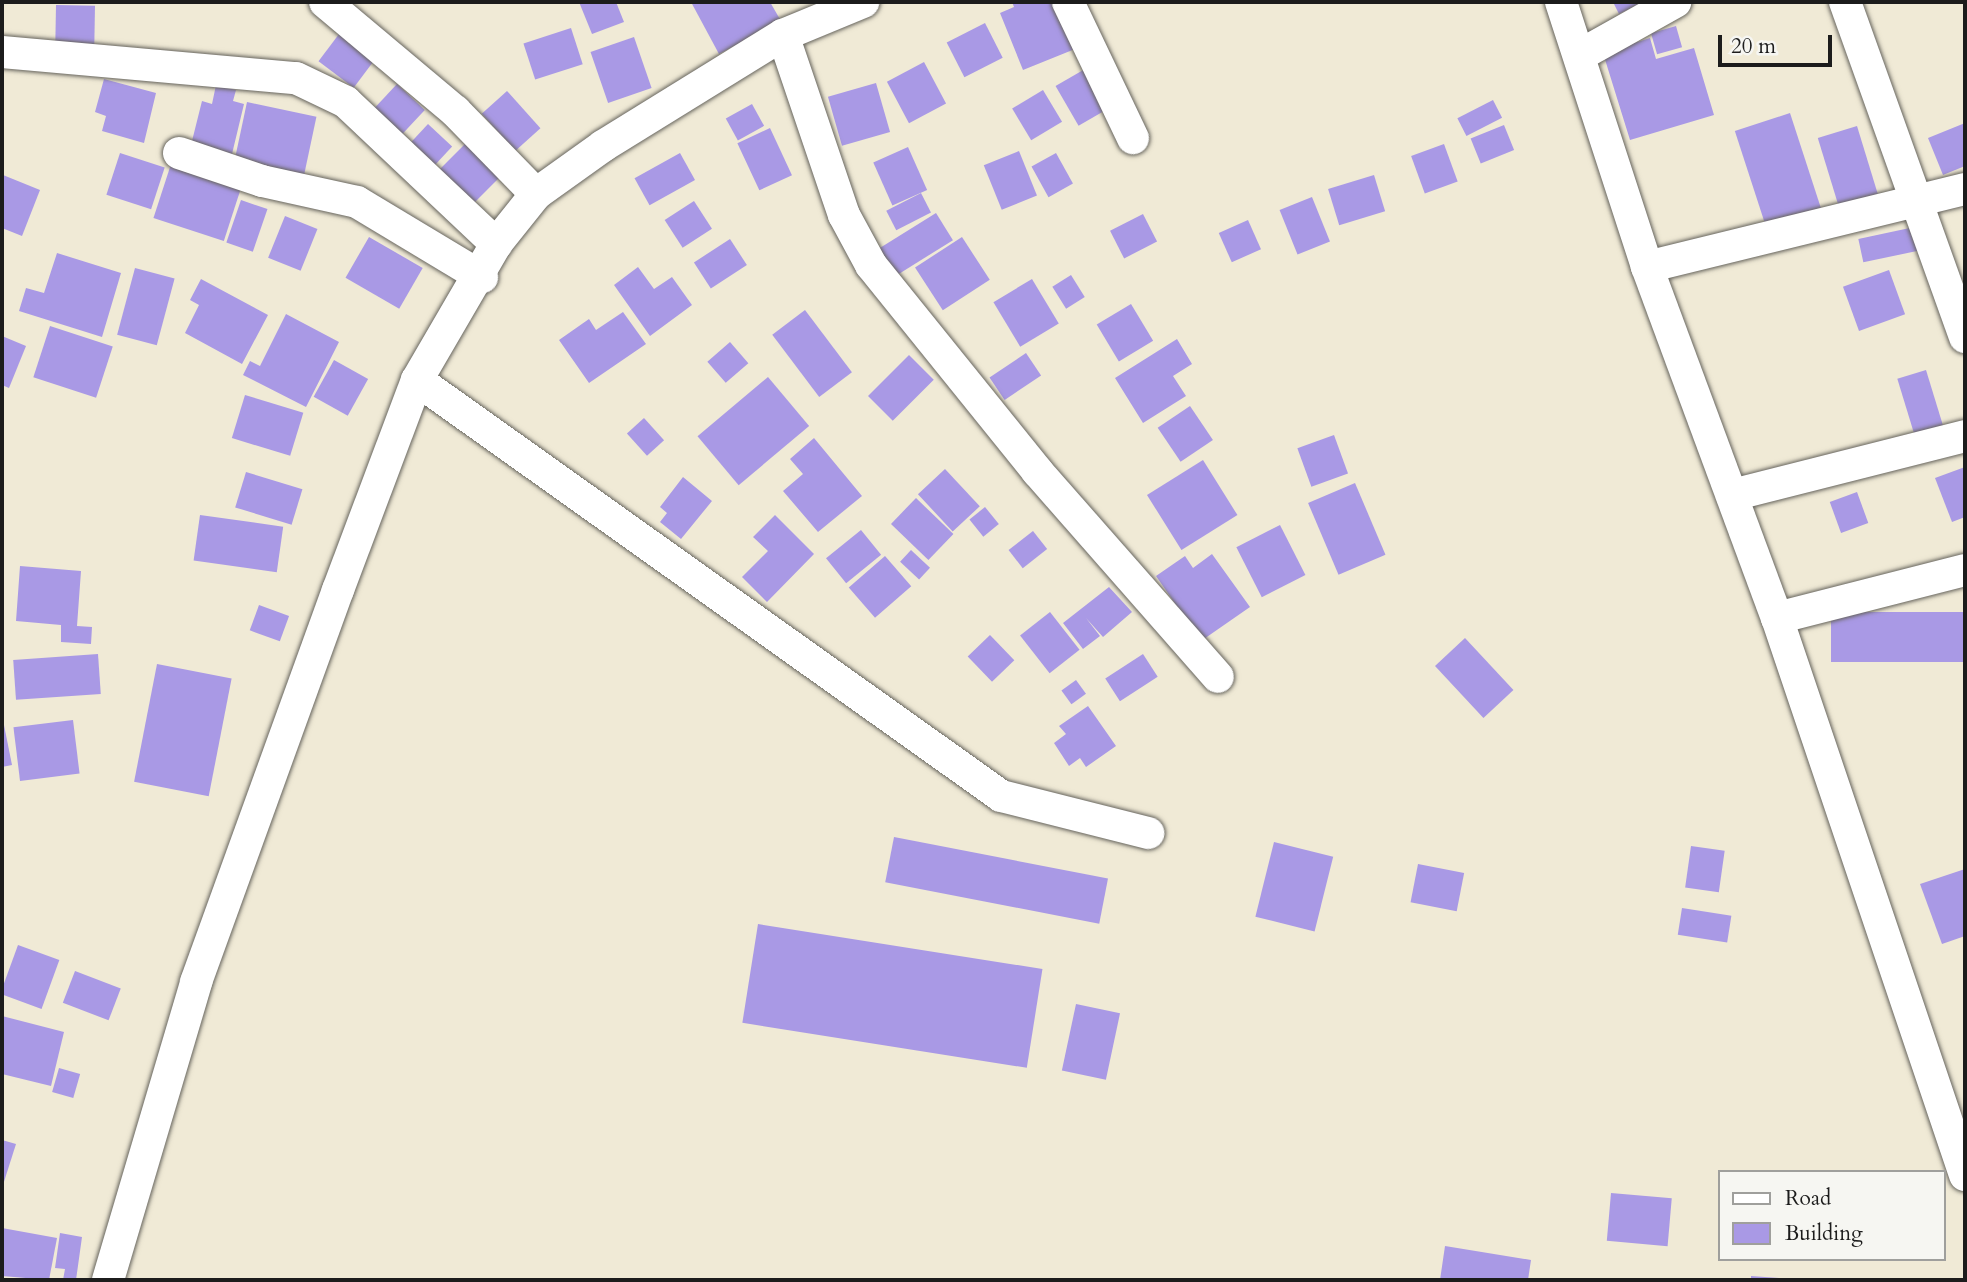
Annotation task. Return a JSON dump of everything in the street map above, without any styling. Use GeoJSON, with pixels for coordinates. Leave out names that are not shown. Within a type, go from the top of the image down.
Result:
{"type":"FeatureCollection","features":[{"type":"Feature","properties":{"kind":"street"},"geometry":{"type":"LineString","coordinates":[[325,2],[455,111],[536,194]]}},
{"type":"Feature","properties":{"kind":"street"},"geometry":{"type":"LineString","coordinates":[[108,1280],[195,982],[417,380],[482,277],[496,244],[536,194],[783,35],[863,2]]}},
{"type":"Feature","properties":{"kind":"street"},"geometry":{"type":"LineString","coordinates":[[1068,2],[1133,138]]}},
{"type":"Feature","properties":{"kind":"street"},"geometry":{"type":"LineString","coordinates":[[1561,2],[1582,54],[1647,267],[1777,618],[1965,1175]]}},
{"type":"Feature","properties":{"kind":"street"},"geometry":{"type":"LineString","coordinates":[[1582,54],[1675,2]]}},
{"type":"Feature","properties":{"kind":"street"},"geometry":{"type":"LineString","coordinates":[[1846,2],[1914,200],[1965,337]]}},
{"type":"Feature","properties":{"kind":"street"},"geometry":{"type":"LineString","coordinates":[[783,35],[844,215],[871,265],[1037,471],[1218,677]]}},
{"type":"Feature","properties":{"kind":"street"},"geometry":{"type":"LineString","coordinates":[[2,52],[296,78],[346,102],[496,244]]}},
{"type":"Feature","properties":{"kind":"street"},"geometry":{"type":"LineString","coordinates":[[179,153],[262,181],[357,202],[482,277]]}},
{"type":"Feature","properties":{"kind":"street"},"geometry":{"type":"LineString","coordinates":[[1647,267],[1965,189]]}},
{"type":"Feature","properties":{"kind":"street"},"geometry":{"type":"LineString","coordinates":[[417,380],[1001,796],[1148,833]]}},
{"type":"Feature","properties":{"kind":"street"},"geometry":{"type":"LineString","coordinates":[[1732,495],[1965,436]]}},
{"type":"Feature","properties":{"kind":"street"},"geometry":{"type":"LineString","coordinates":[[1777,618],[1965,570]]}},
{"type":"Feature","properties":{"kind":"building"},"geometry":{"type":"Polygon","coordinates":[[[579,2],[616,2],[624,22],[592,34],[579,2]]]}},
{"type":"Feature","properties":{"kind":"building"},"geometry":{"type":"Polygon","coordinates":[[[691,2],[770,2],[781,21],[719,54],[691,2]]]}},
{"type":"Feature","properties":{"kind":"building"},"geometry":{"type":"Polygon","coordinates":[[[1012,2],[1056,2],[1075,49],[1023,70],[1000,13],[1014,7],[1012,2]]]}},
{"type":"Feature","properties":{"kind":"building"},"geometry":{"type":"Polygon","coordinates":[[[1613,2],[1643,2],[1619,14],[1613,2]]]}},
{"type":"Feature","properties":{"kind":"building"},"geometry":{"type":"Polygon","coordinates":[[[56,5],[95,6],[94,49],[55,48],[56,5]]]}},
{"type":"Feature","properties":{"kind":"building"},"geometry":{"type":"Polygon","coordinates":[[[985,23],[1003,58],[964,77],[947,43],[985,23]]]}},
{"type":"Feature","properties":{"kind":"building"},"geometry":{"type":"Polygon","coordinates":[[[1676,26],[1682,47],[1657,54],[1651,33],[1676,26]]]}},
{"type":"Feature","properties":{"kind":"building"},"geometry":{"type":"Polygon","coordinates":[[[571,28],[583,64],[535,80],[523,43],[571,28]]]}},
{"type":"Feature","properties":{"kind":"building"},"geometry":{"type":"Polygon","coordinates":[[[342,30],[377,56],[354,88],[319,61],[342,30]]]}},
{"type":"Feature","properties":{"kind":"building"},"geometry":{"type":"Polygon","coordinates":[[[634,37],[652,88],[608,103],[591,52],[634,37]]]}},
{"type":"Feature","properties":{"kind":"building"},"geometry":{"type":"Polygon","coordinates":[[[1650,38],[1656,59],[1694,48],[1714,115],[1630,140],[1603,53],[1650,38]]]}},
{"type":"Feature","properties":{"kind":"building"},"geometry":{"type":"Polygon","coordinates":[[[924,62],[946,103],[909,123],[887,82],[924,62]]]}},
{"type":"Feature","properties":{"kind":"building"},"geometry":{"type":"Polygon","coordinates":[[[1085,69],[1108,109],[1079,126],[1056,86],[1085,69]]]}},
{"type":"Feature","properties":{"kind":"building"},"geometry":{"type":"Polygon","coordinates":[[[104,79],[156,93],[144,143],[102,131],[106,116],[95,112],[104,79]]]}},
{"type":"Feature","properties":{"kind":"building"},"geometry":{"type":"Polygon","coordinates":[[[876,83],[890,132],[842,146],[828,97],[876,83]]]}},
{"type":"Feature","properties":{"kind":"building"},"geometry":{"type":"Polygon","coordinates":[[[397,84],[425,110],[400,137],[372,111],[397,84]]]}},
{"type":"Feature","properties":{"kind":"building"},"geometry":{"type":"Polygon","coordinates":[[[216,85],[236,90],[233,101],[244,104],[232,154],[191,145],[202,101],[212,104],[216,85]]]}},
{"type":"Feature","properties":{"kind":"building"},"geometry":{"type":"Polygon","coordinates":[[[1043,90],[1062,122],[1031,140],[1012,109],[1043,90]]]}},
{"type":"Feature","properties":{"kind":"building"},"geometry":{"type":"Polygon","coordinates":[[[507,91],[540,128],[515,151],[482,114],[507,91]]]}},
{"type":"Feature","properties":{"kind":"building"},"geometry":{"type":"Polygon","coordinates":[[[1493,100],[1502,118],[1466,136],[1457,118],[1493,100]]]}},
{"type":"Feature","properties":{"kind":"building"},"geometry":{"type":"Polygon","coordinates":[[[247,102],[316,117],[304,174],[235,160],[247,102]]]}},
{"type":"Feature","properties":{"kind":"building"},"geometry":{"type":"Polygon","coordinates":[[[752,104],[764,126],[738,140],[726,119],[752,104]]]}},
{"type":"Feature","properties":{"kind":"building"},"geometry":{"type":"Polygon","coordinates":[[[1790,113],[1821,208],[1766,226],[1735,131],[1790,113]]]}},
{"type":"Feature","properties":{"kind":"building"},"geometry":{"type":"Polygon","coordinates":[[[1965,123],[1965,166],[1943,175],[1928,138],[1965,123]]]}},
{"type":"Feature","properties":{"kind":"building"},"geometry":{"type":"Polygon","coordinates":[[[428,124],[452,147],[431,169],[407,147],[428,124]]]}},
{"type":"Feature","properties":{"kind":"building"},"geometry":{"type":"Polygon","coordinates":[[[1504,125],[1514,150],[1481,164],[1471,138],[1504,125]]]}},
{"type":"Feature","properties":{"kind":"building"},"geometry":{"type":"Polygon","coordinates":[[[1857,126],[1878,196],[1839,208],[1818,138],[1857,126]]]}},
{"type":"Feature","properties":{"kind":"building"},"geometry":{"type":"Polygon","coordinates":[[[770,128],[792,175],[759,190],[737,143],[770,128]]]}},
{"type":"Feature","properties":{"kind":"building"},"geometry":{"type":"Polygon","coordinates":[[[469,140],[503,174],[469,208],[435,174],[469,140]]]}},
{"type":"Feature","properties":{"kind":"building"},"geometry":{"type":"Polygon","coordinates":[[[1444,144],[1458,182],[1425,194],[1411,156],[1444,144]]]}},
{"type":"Feature","properties":{"kind":"building"},"geometry":{"type":"Polygon","coordinates":[[[908,147],[927,190],[892,205],[873,162],[908,147]]]}},
{"type":"Feature","properties":{"kind":"building"},"geometry":{"type":"Polygon","coordinates":[[[1019,151],[1037,196],[1002,210],[984,165],[1019,151]]]}},
{"type":"Feature","properties":{"kind":"building"},"geometry":{"type":"Polygon","coordinates":[[[120,153],[165,168],[151,209],[106,195],[120,153]]]}},
{"type":"Feature","properties":{"kind":"building"},"geometry":{"type":"Polygon","coordinates":[[[680,153],[695,180],[650,205],[635,178],[680,153]]]}},
{"type":"Feature","properties":{"kind":"building"},"geometry":{"type":"Polygon","coordinates":[[[1056,153],[1073,184],[1048,197],[1032,167],[1056,153]]]}},
{"type":"Feature","properties":{"kind":"building"},"geometry":{"type":"Polygon","coordinates":[[[172,161],[242,184],[224,241],[153,218],[172,161]]]}},
{"type":"Feature","properties":{"kind":"building"},"geometry":{"type":"Polygon","coordinates":[[[3,175],[40,190],[22,236],[2,228],[3,175]]]}},
{"type":"Feature","properties":{"kind":"building"},"geometry":{"type":"Polygon","coordinates":[[[1374,175],[1385,211],[1339,225],[1328,189],[1374,175]]]}},
{"type":"Feature","properties":{"kind":"building"},"geometry":{"type":"Polygon","coordinates":[[[921,193],[931,213],[896,230],[886,211],[921,193]]]}},
{"type":"Feature","properties":{"kind":"building"},"geometry":{"type":"Polygon","coordinates":[[[1312,197],[1330,242],[1298,255],[1280,210],[1312,197]]]}},
{"type":"Feature","properties":{"kind":"building"},"geometry":{"type":"Polygon","coordinates":[[[241,200],[267,209],[253,252],[226,243],[241,200]]]}},
{"type":"Feature","properties":{"kind":"building"},"geometry":{"type":"Polygon","coordinates":[[[694,201],[712,229],[683,248],[665,220],[694,201]]]}},
{"type":"Feature","properties":{"kind":"building"},"geometry":{"type":"Polygon","coordinates":[[[936,213],[953,240],[894,277],[877,250],[936,213]]]}},
{"type":"Feature","properties":{"kind":"building"},"geometry":{"type":"Polygon","coordinates":[[[1143,214],[1157,242],[1124,258],[1110,231],[1143,214]]]}},
{"type":"Feature","properties":{"kind":"building"},"geometry":{"type":"Polygon","coordinates":[[[285,216],[317,229],[301,271],[268,258],[285,216]]]}},
{"type":"Feature","properties":{"kind":"building"},"geometry":{"type":"Polygon","coordinates":[[[1248,220],[1261,249],[1232,262],[1219,233],[1248,220]]]}},
{"type":"Feature","properties":{"kind":"building"},"geometry":{"type":"Polygon","coordinates":[[[1919,226],[1924,249],[1863,262],[1858,239],[1919,226]]]}},
{"type":"Feature","properties":{"kind":"building"},"geometry":{"type":"Polygon","coordinates":[[[369,237],[423,268],[399,309],[346,278],[369,237]]]}},
{"type":"Feature","properties":{"kind":"building"},"geometry":{"type":"Polygon","coordinates":[[[962,237],[990,280],[943,310],[915,267],[962,237]]]}},
{"type":"Feature","properties":{"kind":"building"},"geometry":{"type":"Polygon","coordinates":[[[730,239],[747,265],[711,288],[694,262],[730,239]]]}},
{"type":"Feature","properties":{"kind":"building"},"geometry":{"type":"Polygon","coordinates":[[[57,253],[121,273],[102,337],[19,311],[26,288],[44,293],[57,253]]]}},
{"type":"Feature","properties":{"kind":"building"},"geometry":{"type":"Polygon","coordinates":[[[638,267],[654,289],[672,277],[692,305],[650,336],[614,285],[638,267]]]}},
{"type":"Feature","properties":{"kind":"building"},"geometry":{"type":"Polygon","coordinates":[[[135,268],[175,279],[157,345],[117,335],[135,268]]]}},
{"type":"Feature","properties":{"kind":"building"},"geometry":{"type":"Polygon","coordinates":[[[1889,270],[1905,314],[1859,331],[1843,287],[1889,270]]]}},
{"type":"Feature","properties":{"kind":"building"},"geometry":{"type":"Polygon","coordinates":[[[1071,275],[1085,297],[1066,309],[1052,287],[1071,275]]]}},
{"type":"Feature","properties":{"kind":"building"},"geometry":{"type":"Polygon","coordinates":[[[201,279],[268,315],[242,364],[185,333],[199,305],[190,300],[201,279]]]}},
{"type":"Feature","properties":{"kind":"building"},"geometry":{"type":"Polygon","coordinates":[[[1032,279],[1059,324],[1020,347],[993,302],[1032,279]]]}},
{"type":"Feature","properties":{"kind":"building"},"geometry":{"type":"Polygon","coordinates":[[[1131,304],[1153,341],[1119,361],[1097,325],[1131,304]]]}},
{"type":"Feature","properties":{"kind":"building"},"geometry":{"type":"Polygon","coordinates":[[[805,310],[852,372],[819,397],[772,335],[805,310]]]}},
{"type":"Feature","properties":{"kind":"building"},"geometry":{"type":"Polygon","coordinates":[[[623,312],[646,344],[589,383],[559,340],[589,319],[596,330],[623,312]]]}},
{"type":"Feature","properties":{"kind":"building"},"geometry":{"type":"Polygon","coordinates":[[[286,314],[339,342],[306,407],[243,375],[250,361],[260,366],[286,314]]]}},
{"type":"Feature","properties":{"kind":"building"},"geometry":{"type":"Polygon","coordinates":[[[50,326],[113,346],[96,398],[33,377],[50,326]]]}},
{"type":"Feature","properties":{"kind":"building"},"geometry":{"type":"Polygon","coordinates":[[[2,336],[26,346],[9,388],[2,385],[2,336]]]}},
{"type":"Feature","properties":{"kind":"building"},"geometry":{"type":"Polygon","coordinates":[[[1177,339],[1192,364],[1173,376],[1186,396],[1143,423],[1115,378],[1177,339]]]}},
{"type":"Feature","properties":{"kind":"building"},"geometry":{"type":"Polygon","coordinates":[[[730,342],[748,363],[726,383],[707,362],[730,342]]]}},
{"type":"Feature","properties":{"kind":"building"},"geometry":{"type":"Polygon","coordinates":[[[1026,353],[1041,375],[1005,400],[990,378],[1026,353]]]}},
{"type":"Feature","properties":{"kind":"building"},"geometry":{"type":"Polygon","coordinates":[[[909,355],[934,380],[893,421],[868,396],[909,355]]]}},
{"type":"Feature","properties":{"kind":"building"},"geometry":{"type":"Polygon","coordinates":[[[334,360],[368,379],[348,416],[314,397],[334,360]]]}},
{"type":"Feature","properties":{"kind":"building"},"geometry":{"type":"Polygon","coordinates":[[[1926,370],[1946,434],[1917,443],[1897,379],[1926,370]]]}},
{"type":"Feature","properties":{"kind":"building"},"geometry":{"type":"Polygon","coordinates":[[[768,377],[809,426],[739,485],[698,436],[768,377]]]}},
{"type":"Feature","properties":{"kind":"building"},"geometry":{"type":"Polygon","coordinates":[[[245,395],[303,413],[290,456],[232,438],[245,395]]]}},
{"type":"Feature","properties":{"kind":"building"},"geometry":{"type":"Polygon","coordinates":[[[1190,406],[1213,440],[1181,462],[1158,428],[1190,406]]]}},
{"type":"Feature","properties":{"kind":"building"},"geometry":{"type":"Polygon","coordinates":[[[644,418],[664,440],[647,456],[627,433],[644,418]]]}},
{"type":"Feature","properties":{"kind":"building"},"geometry":{"type":"Polygon","coordinates":[[[1334,435],[1348,474],[1311,487],[1297,448],[1334,435]]]}},
{"type":"Feature","properties":{"kind":"building"},"geometry":{"type":"Polygon","coordinates":[[[814,438],[862,496],[818,532],[783,491],[803,474],[790,459],[814,438]]]}},
{"type":"Feature","properties":{"kind":"building"},"geometry":{"type":"Polygon","coordinates":[[[1203,460],[1237,515],[1181,550],[1147,495],[1203,460]]]}},
{"type":"Feature","properties":{"kind":"building"},"geometry":{"type":"Polygon","coordinates":[[[1965,467],[1965,517],[1952,522],[1935,478],[1965,467]]]}},
{"type":"Feature","properties":{"kind":"building"},"geometry":{"type":"Polygon","coordinates":[[[945,469],[980,506],[953,532],[918,494],[945,469]]]}},
{"type":"Feature","properties":{"kind":"building"},"geometry":{"type":"Polygon","coordinates":[[[246,472],[302,489],[292,525],[235,507],[246,472]]]}},
{"type":"Feature","properties":{"kind":"building"},"geometry":{"type":"Polygon","coordinates":[[[683,477],[712,501],[681,539],[660,522],[667,513],[660,507],[683,477]]]}},
{"type":"Feature","properties":{"kind":"building"},"geometry":{"type":"Polygon","coordinates":[[[1355,483],[1385,555],[1339,575],[1308,503],[1355,483]]]}},
{"type":"Feature","properties":{"kind":"building"},"geometry":{"type":"Polygon","coordinates":[[[1857,492],[1868,523],[1841,533],[1830,502],[1857,492]]]}},
{"type":"Feature","properties":{"kind":"building"},"geometry":{"type":"Polygon","coordinates":[[[916,498],[953,534],[928,560],[891,524],[916,498]]]}},
{"type":"Feature","properties":{"kind":"building"},"geometry":{"type":"Polygon","coordinates":[[[985,507],[999,524],[983,537],[969,520],[985,507]]]}},
{"type":"Feature","properties":{"kind":"building"},"geometry":{"type":"Polygon","coordinates":[[[200,515],[283,527],[277,572],[194,561],[200,515]]]}},
{"type":"Feature","properties":{"kind":"building"},"geometry":{"type":"Polygon","coordinates":[[[775,515],[814,554],[767,602],[742,577],[768,551],[753,537],[775,515]]]}},
{"type":"Feature","properties":{"kind":"building"},"geometry":{"type":"Polygon","coordinates":[[[1280,525],[1305,575],[1262,597],[1236,547],[1280,525]]]}},
{"type":"Feature","properties":{"kind":"building"},"geometry":{"type":"Polygon","coordinates":[[[861,530],[881,555],[846,583],[826,558],[861,530]]]}},
{"type":"Feature","properties":{"kind":"building"},"geometry":{"type":"Polygon","coordinates":[[[1033,531],[1047,549],[1023,568],[1009,550],[1033,531]]]}},
{"type":"Feature","properties":{"kind":"building"},"geometry":{"type":"Polygon","coordinates":[[[911,550],[930,568],[919,579],[900,562],[911,550]]]}},
{"type":"Feature","properties":{"kind":"building"},"geometry":{"type":"Polygon","coordinates":[[[1212,554],[1250,607],[1201,641],[1156,576],[1185,556],[1193,568],[1212,554]]]}},
{"type":"Feature","properties":{"kind":"building"},"geometry":{"type":"Polygon","coordinates":[[[885,556],[911,586],[875,618],[849,587],[885,556]]]}},
{"type":"Feature","properties":{"kind":"building"},"geometry":{"type":"Polygon","coordinates":[[[20,566],[81,571],[77,626],[92,627],[91,644],[61,642],[61,625],[16,621],[20,566]]]}},
{"type":"Feature","properties":{"kind":"building"},"geometry":{"type":"Polygon","coordinates":[[[1109,587],[1132,612],[1103,637],[1086,618],[1100,636],[1083,649],[1063,623],[1109,587]]]}},
{"type":"Feature","properties":{"kind":"building"},"geometry":{"type":"Polygon","coordinates":[[[259,605],[289,616],[280,641],[250,630],[259,605]]]}},
{"type":"Feature","properties":{"kind":"building"},"geometry":{"type":"Polygon","coordinates":[[[1050,612],[1080,650],[1050,673],[1020,635],[1050,612]]]}},
{"type":"Feature","properties":{"kind":"building"},"geometry":{"type":"Polygon","coordinates":[[[1831,612],[1965,612],[1965,662],[1831,662],[1831,612]]]}},
{"type":"Feature","properties":{"kind":"building"},"geometry":{"type":"Polygon","coordinates":[[[990,635],[1014,660],[992,682],[968,657],[990,635]]]}},
{"type":"Feature","properties":{"kind":"building"},"geometry":{"type":"Polygon","coordinates":[[[1465,638],[1513,690],[1483,718],[1435,666],[1465,638]]]}},
{"type":"Feature","properties":{"kind":"building"},"geometry":{"type":"Polygon","coordinates":[[[98,654],[101,694],[16,700],[13,660],[98,654]]]}},
{"type":"Feature","properties":{"kind":"building"},"geometry":{"type":"Polygon","coordinates":[[[1143,654],[1158,677],[1120,701],[1105,679],[1143,654]]]}},
{"type":"Feature","properties":{"kind":"building"},"geometry":{"type":"Polygon","coordinates":[[[157,664],[232,679],[209,796],[134,782],[157,664]]]}},
{"type":"Feature","properties":{"kind":"building"},"geometry":{"type":"Polygon","coordinates":[[[1076,680],[1086,694],[1071,704],[1061,691],[1076,680]]]}},
{"type":"Feature","properties":{"kind":"building"},"geometry":{"type":"Polygon","coordinates":[[[1088,706],[1116,746],[1086,767],[1080,758],[1069,766],[1054,743],[1066,734],[1059,726],[1088,706]]]}},
{"type":"Feature","properties":{"kind":"building"},"geometry":{"type":"Polygon","coordinates":[[[2,715],[12,765],[2,767],[2,715]]]}},
{"type":"Feature","properties":{"kind":"building"},"geometry":{"type":"Polygon","coordinates":[[[73,720],[80,774],[20,781],[13,727],[73,720]]]}},
{"type":"Feature","properties":{"kind":"building"},"geometry":{"type":"Polygon","coordinates":[[[894,837],[1108,879],[1099,924],[885,882],[894,837]]]}},
{"type":"Feature","properties":{"kind":"building"},"geometry":{"type":"Polygon","coordinates":[[[1274,842],[1333,857],[1315,931],[1255,917],[1274,842]]]}},
{"type":"Feature","properties":{"kind":"building"},"geometry":{"type":"Polygon","coordinates":[[[1691,846],[1725,851],[1719,892],[1685,888],[1691,846]]]}},
{"type":"Feature","properties":{"kind":"building"},"geometry":{"type":"Polygon","coordinates":[[[1418,864],[1464,873],[1457,911],[1411,902],[1418,864]]]}},
{"type":"Feature","properties":{"kind":"building"},"geometry":{"type":"Polygon","coordinates":[[[1965,869],[1965,936],[1942,944],[1920,884],[1965,869]]]}},
{"type":"Feature","properties":{"kind":"building"},"geometry":{"type":"Polygon","coordinates":[[[1682,908],[1731,916],[1727,942],[1678,935],[1682,908]]]}},
{"type":"Feature","properties":{"kind":"building"},"geometry":{"type":"Polygon","coordinates":[[[758,924],[1042,969],[1027,1068],[742,1023],[758,924]]]}},
{"type":"Feature","properties":{"kind":"building"},"geometry":{"type":"Polygon","coordinates":[[[18,945],[59,960],[42,1009],[2,995],[18,945]]]}},
{"type":"Feature","properties":{"kind":"building"},"geometry":{"type":"Polygon","coordinates":[[[75,971],[121,989],[109,1020],[63,1003],[75,971]]]}},
{"type":"Feature","properties":{"kind":"building"},"geometry":{"type":"Polygon","coordinates":[[[1076,1004],[1120,1013],[1106,1080],[1062,1071],[1076,1004]]]}},
{"type":"Feature","properties":{"kind":"building"},"geometry":{"type":"Polygon","coordinates":[[[2,1016],[64,1032],[51,1086],[2,1074],[2,1016]]]}},
{"type":"Feature","properties":{"kind":"building"},"geometry":{"type":"Polygon","coordinates":[[[59,1068],[80,1074],[73,1098],[52,1092],[59,1068]]]}},
{"type":"Feature","properties":{"kind":"building"},"geometry":{"type":"Polygon","coordinates":[[[2,1140],[16,1144],[2,1188],[2,1140]]]}},
{"type":"Feature","properties":{"kind":"building"},"geometry":{"type":"Polygon","coordinates":[[[1611,1193],[1672,1198],[1668,1246],[1607,1241],[1611,1193]]]}},
{"type":"Feature","properties":{"kind":"building"},"geometry":{"type":"Polygon","coordinates":[[[2,1228],[57,1238],[49,1280],[2,1276],[2,1228]]]}},
{"type":"Feature","properties":{"kind":"building"},"geometry":{"type":"Polygon","coordinates":[[[60,1233],[82,1237],[76,1280],[63,1280],[65,1269],[55,1268],[60,1233]]]}},
{"type":"Feature","properties":{"kind":"building"},"geometry":{"type":"Polygon","coordinates":[[[1445,1246],[1531,1260],[1528,1280],[1440,1280],[1445,1246]]]}},
{"type":"Feature","properties":{"kind":"building"},"geometry":{"type":"Polygon","coordinates":[[[1751,1276],[1779,1278],[1779,1280],[1751,1280],[1751,1276]]]}}]}
